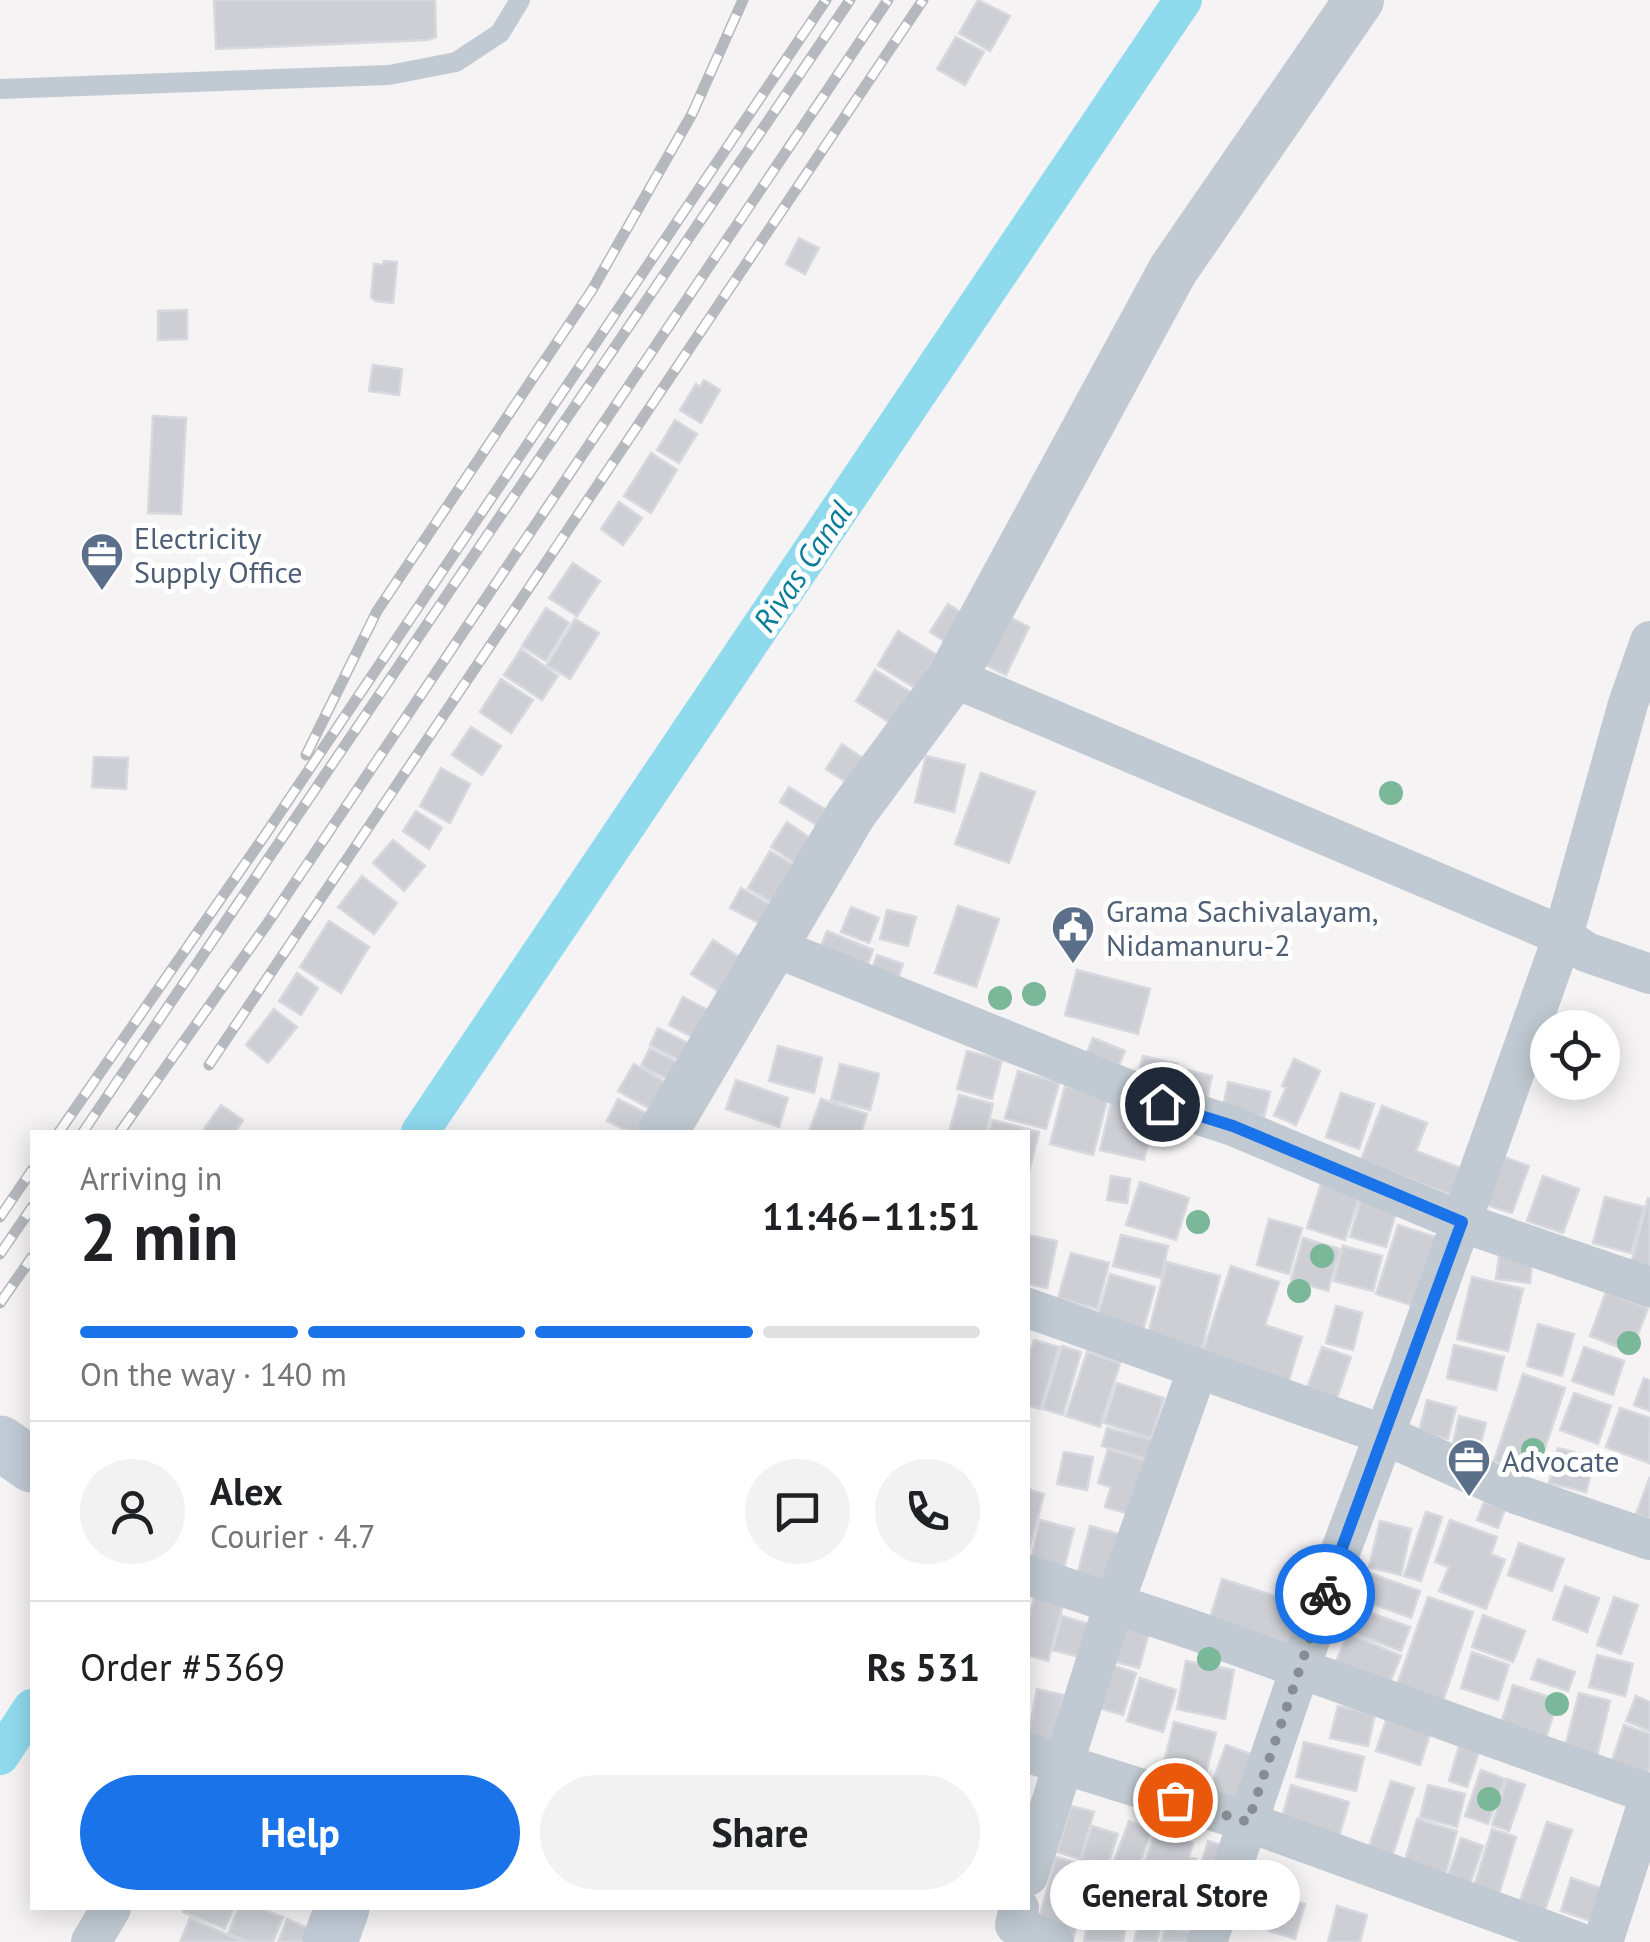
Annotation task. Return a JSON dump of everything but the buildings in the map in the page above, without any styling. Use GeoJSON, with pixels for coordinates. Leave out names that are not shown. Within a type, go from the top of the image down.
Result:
{"type":"FeatureCollection","features":[{"type":"Feature","properties":{"kind":"main road"},"geometry":{"type":"LineString","coordinates":[[0,1444],[30,1464]]}},
{"type":"Feature","properties":{"kind":"main road"},"geometry":{"type":"LineString","coordinates":[[330,1942],[341,1910]]}},
{"type":"Feature","properties":{"kind":"street"},"geometry":{"type":"LineString","coordinates":[[664,1130],[851,814],[952,677],[1173,270],[1358,0]]}},
{"type":"Feature","properties":{"kind":"street"},"geometry":{"type":"LineString","coordinates":[[1208,1942],[1336,1564],[1563,936],[1639,708],[1650,642]]}},
{"type":"Feature","properties":{"kind":"street"},"geometry":{"type":"LineString","coordinates":[[952,677],[1563,936],[1586,952],[1650,974]]}},
{"type":"Feature","properties":{"kind":"street"},"geometry":{"type":"LineString","coordinates":[[774,947],[1162,1104],[1233,1126],[1462,1222],[1650,1287]]}},
{"type":"Feature","properties":{"kind":"street"},"geometry":{"type":"LineString","coordinates":[[1030,1309],[1196,1371],[1385,1435],[1516,1494],[1650,1540]]}},
{"type":"Feature","properties":{"kind":"street"},"geometry":{"type":"LineString","coordinates":[[1030,1863],[1046,1760],[1114,1604],[1196,1371]]}},
{"type":"Feature","properties":{"kind":"street"},"geometry":{"type":"LineString","coordinates":[[1030,1576],[1650,1795],[1602,1942]]}},
{"type":"Feature","properties":{"kind":"street"},"geometry":{"type":"LineString","coordinates":[[1046,1760],[1248,1822],[1578,1942]]}},
{"type":"Feature","properties":{"kind":"street"},"geometry":{"type":"LineString","coordinates":[[91,1942],[110,1910]]}},
{"type":"Feature","properties":{"kind":"street"},"geometry":{"type":"LineString","coordinates":[[1019,1910],[1015,1925],[1054,1942]]}},
{"type":"Feature","properties":{"kind":"lane"},"geometry":{"type":"LineString","coordinates":[[0,89],[389,75],[456,62],[500,33],[520,0]]}},
{"type":"Feature","properties":{"kind":"waterway","name":"Rivas Canal"},"geometry":{"type":"LineString","coordinates":[[421,1130],[1183,0]]}},
{"type":"Feature","properties":{"kind":"waterway","name":"Rivas Canal"},"geometry":{"type":"LineString","coordinates":[[0,1756],[30,1711]]}},
{"type":"Feature","properties":{"kind":"railway"},"geometry":{"type":"LineString","coordinates":[[306,755],[377,611],[592,290],[692,114],[743,0]]}},
{"type":"Feature","properties":{"kind":"railway"},"geometry":{"type":"LineString","coordinates":[[60,1130],[265,835],[826,0]]}},
{"type":"Feature","properties":{"kind":"railway"},"geometry":{"type":"LineString","coordinates":[[84,1130],[850,0]]}},
{"type":"Feature","properties":{"kind":"railway"},"geometry":{"type":"LineString","coordinates":[[121,1130],[267,924],[888,0]]}},
{"type":"Feature","properties":{"kind":"railway"},"geometry":{"type":"LineString","coordinates":[[209,1065],[923,0]]}},
{"type":"Feature","properties":{"kind":"railway"},"geometry":{"type":"LineString","coordinates":[[0,1217],[30,1173]]}},
{"type":"Feature","properties":{"kind":"railway"},"geometry":{"type":"LineString","coordinates":[[0,1254],[30,1210]]}},
{"type":"Feature","properties":{"kind":"railway"},"geometry":{"type":"LineString","coordinates":[[0,1303],[30,1260]]}},
{"type":"Feature","properties":{"kind":"way so far"},"geometry":{"type":"LineString","coordinates":[[1175,1800],[1248,1822],[1325,1594]]}},
{"type":"Feature","properties":{"kind":"place","name":"Electricity Supply Office"},"geometry":{"type":"Point","coordinates":[102,592]}},
{"type":"Feature","properties":{"kind":"place","name":"Grama Sachivalayam, Nidamanuru-2"},"geometry":{"type":"Point","coordinates":[1073,965]}},
{"type":"Feature","properties":{"kind":"place","name":"Advocate"},"geometry":{"type":"Point","coordinates":[1469,1498]}},
{"type":"Feature","properties":{"kind":"place","name":"General Store"},"geometry":{"type":"Point","coordinates":[1175,1800]}},
{"type":"Feature","properties":{"kind":"route"},"geometry":{"type":"LineString","coordinates":[[1162,1104],[1233,1126],[1462,1222],[1325,1594]]}}]}
